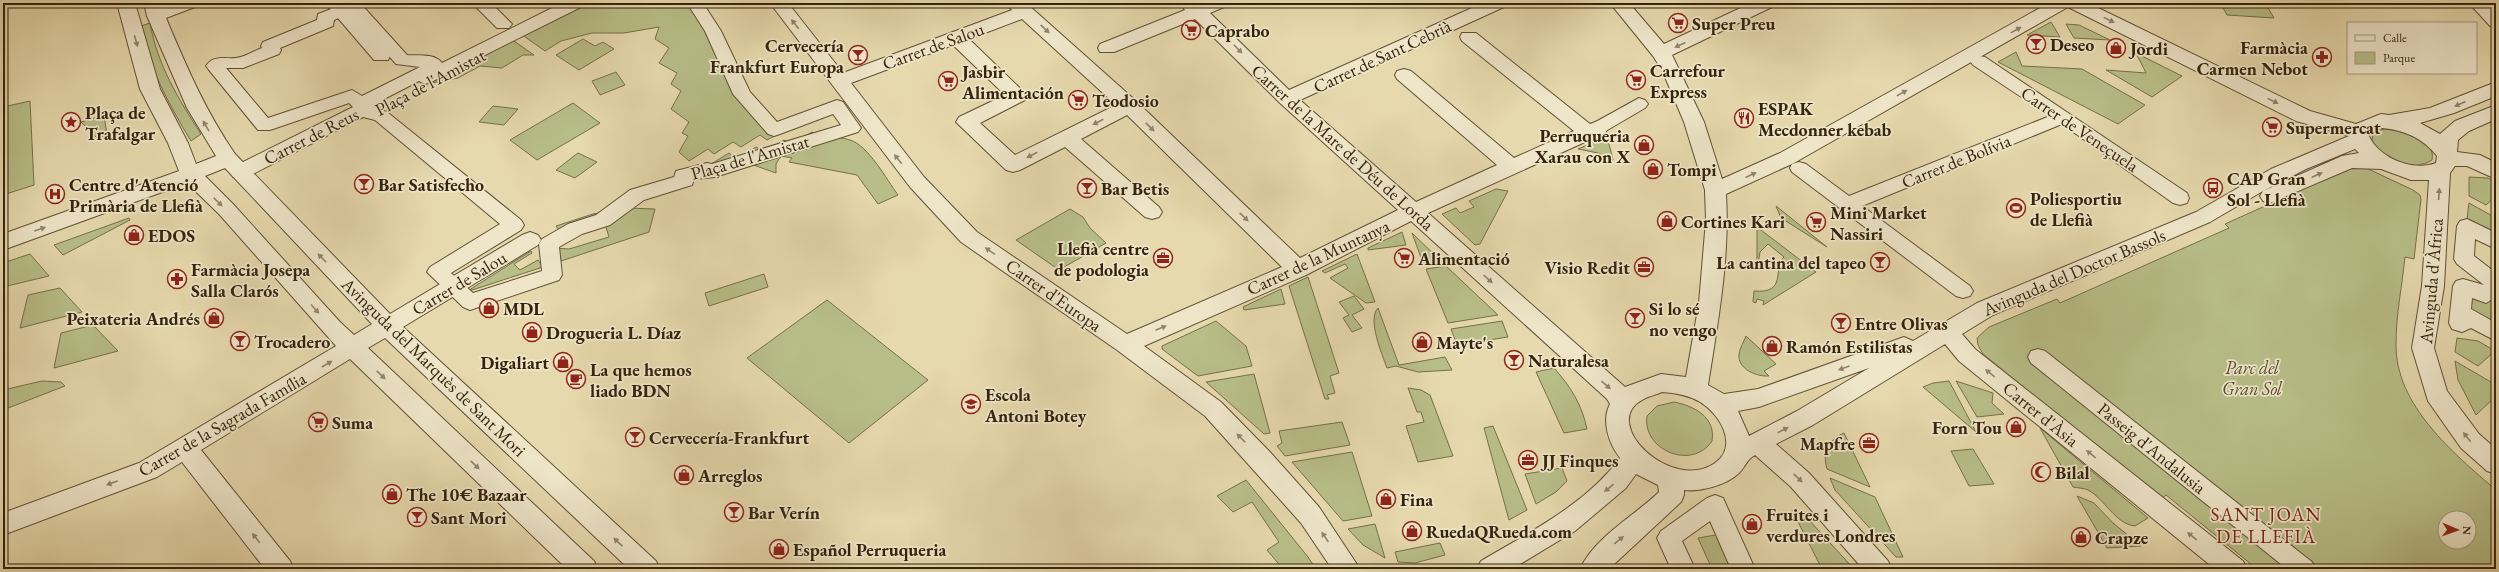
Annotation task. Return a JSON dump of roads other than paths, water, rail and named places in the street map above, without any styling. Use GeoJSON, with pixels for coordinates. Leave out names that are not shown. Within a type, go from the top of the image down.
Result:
{"type":"FeatureCollection","features":[{"type":"Feature","properties":{"kind":"street"},"geometry":{"type":"LineString","coordinates":[[126,3],[150,89],[178,143],[190,174],[226,209],[353,348],[585,569]]}},
{"type":"Feature","properties":{"kind":"street"},"geometry":{"type":"LineString","coordinates":[[3,242],[190,174],[234,165],[214,139],[189,96],[155,10],[189,3]]}},
{"type":"Feature","properties":{"kind":"street"},"geometry":{"type":"LineString","coordinates":[[481,3],[503,24]]}},
{"type":"Feature","properties":{"kind":"street","name":"Carrer de Reus"},"geometry":{"type":"LineString","coordinates":[[234,165],[575,3]]}},
{"type":"Feature","properties":{"kind":"street","name":"Plaça de l'Amistat"},"geometry":{"type":"LineString","coordinates":[[582,3],[368,112],[381,116],[514,225],[437,272],[470,302],[552,275],[549,244],[575,229],[603,220],[637,195],[685,180],[683,176],[707,168],[708,172],[852,128],[837,106],[774,130],[742,94],[713,31],[695,3]]}},
{"type":"Feature","properties":{"kind":"street","name":"Carrer d'Europa"},"geometry":{"type":"LineString","coordinates":[[779,3],[917,182],[969,237],[1125,344],[1147,362],[1213,409],[1260,458],[1310,515],[1347,569]]}},
{"type":"Feature","properties":{"kind":"street"},"geometry":{"type":"LineString","coordinates":[[1107,48],[1194,7],[1218,3]]}},
{"type":"Feature","properties":{"kind":"street","name":"Carrer de Sant Cebrià"},"geometry":{"type":"LineString","coordinates":[[1287,99],[1498,3]]}},
{"type":"Feature","properties":{"kind":"street"},"geometry":{"type":"LineString","coordinates":[[1619,3],[1661,53],[1689,108],[1706,156],[1715,190],[1717,220],[1710,303],[1696,389]]}},
{"type":"Feature","properties":{"kind":"street"},"geometry":{"type":"LineString","coordinates":[[1661,53],[1766,3]]}},
{"type":"Feature","properties":{"kind":"street"},"geometry":{"type":"LineString","coordinates":[[1715,190],[1787,158],[2062,3]]}},
{"type":"Feature","properties":{"kind":"street"},"geometry":{"type":"LineString","coordinates":[[2074,3],[2303,116],[2359,135],[2364,148],[2384,163],[2415,173],[2429,174],[2445,162],[2458,158],[2470,158],[2496,172]]}},
{"type":"Feature","properties":{"kind":"street"},"geometry":{"type":"LineString","coordinates":[[2478,3],[2496,22]]}},
{"type":"Feature","properties":{"kind":"street"},"geometry":{"type":"LineString","coordinates":[[354,6],[402,60],[432,62],[436,66],[360,104],[352,96],[264,126],[215,66],[225,62],[237,64],[273,50],[269,46],[328,22],[324,18],[337,7],[354,6]]}},
{"type":"Feature","properties":{"kind":"street"},"geometry":{"type":"LineString","coordinates":[[337,7],[381,56]]}},
{"type":"Feature","properties":{"kind":"street"},"geometry":{"type":"LineString","coordinates":[[1021,7],[1129,106],[1298,269]]}},
{"type":"Feature","properties":{"kind":"street","name":"Carrer de Salou"},"geometry":{"type":"LineString","coordinates":[[839,81],[956,37],[1021,7]]}},
{"type":"Feature","properties":{"kind":"street","name":"Carrer de la Mare de Déu de Lorda"},"geometry":{"type":"LineString","coordinates":[[1194,7],[1287,99],[1616,393],[1621,403]]}},
{"type":"Feature","properties":{"kind":"street"},"geometry":{"type":"LineString","coordinates":[[956,37],[1018,96],[966,122],[1013,165],[1129,106]]}},
{"type":"Feature","properties":{"kind":"street"},"geometry":{"type":"LineString","coordinates":[[1469,37],[1593,130]]}},
{"type":"Feature","properties":{"kind":"street","name":"Carrer de Veneçuela"},"geometry":{"type":"LineString","coordinates":[[1979,61],[2064,117],[2180,198]]}},
{"type":"Feature","properties":{"kind":"street"},"geometry":{"type":"LineString","coordinates":[[1404,75],[1512,167]]}},
{"type":"Feature","properties":{"kind":"street"},"geometry":{"type":"LineString","coordinates":[[2381,121],[2414,119],[2441,113],[2496,88]]}},
{"type":"Feature","properties":{"kind":"street","name":"Carrer de la Muntanya"},"geometry":{"type":"LineString","coordinates":[[1125,344],[1298,269],[1414,212],[1593,130],[1639,104]]}},
{"type":"Feature","properties":{"kind":"street"},"geometry":{"type":"LineString","coordinates":[[2445,162],[2448,137],[2462,126],[2496,111]]}},
{"type":"Feature","properties":{"kind":"street"},"geometry":{"type":"LineString","coordinates":[[2303,116],[2335,148]]}},
{"type":"Feature","properties":{"kind":"street","name":"Carrer de Bolívia"},"geometry":{"type":"LineString","coordinates":[[1848,204],[2064,117]]}},
{"type":"Feature","properties":{"kind":"street"},"geometry":{"type":"LineString","coordinates":[[2381,121],[2394,122],[2420,131],[2441,146],[2445,162]]}},
{"type":"Feature","properties":{"kind":"street","name":"Avinguda del Doctor Bassols"},"geometry":{"type":"LineString","coordinates":[[1736,454],[1805,418],[1947,330],[1985,309],[2203,217],[2228,200],[2359,135],[2363,125],[2381,121]]}},
{"type":"Feature","properties":{"kind":"street"},"geometry":{"type":"LineString","coordinates":[[1067,138],[1152,212]]}},
{"type":"Feature","properties":{"kind":"street","name":"Avinguda del Doctor Bassols"},"geometry":{"type":"LineString","coordinates":[[2203,217],[2239,210],[2349,162],[2365,160],[2384,163]]}},
{"type":"Feature","properties":{"kind":"street","name":"Avinguda d'Àfrica"},"geometry":{"type":"LineString","coordinates":[[2445,162],[2433,286],[2423,348],[2436,394],[2470,441],[2496,464]]}},
{"type":"Feature","properties":{"kind":"street","name":"Avinguda del Marquès de Sant Mori"},"geometry":{"type":"LineString","coordinates":[[234,165],[388,327],[647,569]]}},
{"type":"Feature","properties":{"kind":"street"},"geometry":{"type":"LineString","coordinates":[[1800,168],[1963,291]]}},
{"type":"Feature","properties":{"kind":"street"},"geometry":{"type":"LineString","coordinates":[[2496,242],[2467,226],[2464,259],[2496,284],[2486,294],[2462,286],[2459,323],[2462,324],[2470,317],[2496,333]]}},
{"type":"Feature","properties":{"kind":"street","name":"Carrer de Salou"},"geometry":{"type":"LineString","coordinates":[[388,327],[530,240]]}},
{"type":"Feature","properties":{"kind":"street","name":"Carrer de la Sagrada Família"},"geometry":{"type":"LineString","coordinates":[[3,524],[148,470],[388,327]]}},
{"type":"Feature","properties":{"kind":"street","name":"Avinguda del Doctor Bassols"},"geometry":{"type":"LineString","coordinates":[[1719,404],[1759,398],[1947,330]]}},
{"type":"Feature","properties":{"kind":"street","name":"Carrer d'Àsia"},"geometry":{"type":"LineString","coordinates":[[1947,330],[1967,355],[2234,569]]}},
{"type":"Feature","properties":{"kind":"street"},"geometry":{"type":"LineString","coordinates":[[2496,338],[2492,342],[2496,344]]}},
{"type":"Feature","properties":{"kind":"street","name":"Passeig d'Andalusia"},"geometry":{"type":"LineString","coordinates":[[2038,357],[2304,569]]}},
{"type":"Feature","properties":{"kind":"street"},"geometry":{"type":"LineString","coordinates":[[1661,383],[1678,384],[1696,389],[1719,404],[1737,428],[1739,441],[1736,454],[1731,464],[1711,478],[1698,481],[1669,478],[1650,470],[1633,458],[1623,445],[1617,430],[1616,416],[1621,403],[1631,393],[1645,386],[1661,383]]}},
{"type":"Feature","properties":{"kind":"street"},"geometry":{"type":"LineString","coordinates":[[1758,443],[1800,480],[1879,569]]}},
{"type":"Feature","properties":{"kind":"street"},"geometry":{"type":"LineString","coordinates":[[185,448],[281,569]]}},
{"type":"Feature","properties":{"kind":"street"},"geometry":{"type":"LineString","coordinates":[[1490,569],[1566,523],[1617,481],[1633,458]]}},
{"type":"Feature","properties":{"kind":"street"},"geometry":{"type":"LineString","coordinates":[[1593,569],[1614,543],[1656,512],[1672,495],[1669,478]]}},
{"type":"Feature","properties":{"kind":"street"},"geometry":{"type":"LineString","coordinates":[[1683,569],[1669,538],[1714,505],[1743,569]]}},
{"type":"Feature","properties":{"kind":"place","name":"Super Preu"},"geometry":{"type":"Point","coordinates":[1678,23]}},
{"type":"Feature","properties":{"kind":"place","name":"Caprabo"},"geometry":{"type":"Point","coordinates":[1191,30]}},
{"type":"Feature","properties":{"kind":"place","name":"Deseo"},"geometry":{"type":"Point","coordinates":[2036,44]}},
{"type":"Feature","properties":{"kind":"place","name":"Jordi"},"geometry":{"type":"Point","coordinates":[2116,48]}},
{"type":"Feature","properties":{"kind":"place","name":"Cervecería Frankfurt Europa"},"geometry":{"type":"Point","coordinates":[858,55]}},
{"type":"Feature","properties":{"kind":"place","name":"Farmàcia Carmen Nebot"},"geometry":{"type":"Point","coordinates":[2322,57]}},
{"type":"Feature","properties":{"kind":"place","name":"Carrefour Express"},"geometry":{"type":"Point","coordinates":[1636,80]}},
{"type":"Feature","properties":{"kind":"place","name":"Jasbir Alimentación"},"geometry":{"type":"Point","coordinates":[948,81]}},
{"type":"Feature","properties":{"kind":"place","name":"Teodosio"},"geometry":{"type":"Point","coordinates":[1078,100]}},
{"type":"Feature","properties":{"kind":"place","name":"ESPAK Mecdonner kebab"},"geometry":{"type":"Point","coordinates":[1744,118]}},
{"type":"Feature","properties":{"kind":"place","name":"Plaça de Trafalgar"},"geometry":{"type":"Point","coordinates":[71,122]}},
{"type":"Feature","properties":{"kind":"place","name":"Supermercat"},"geometry":{"type":"Point","coordinates":[2272,127]}},
{"type":"Feature","properties":{"kind":"place","name":"Perruqueria Xarau con X"},"geometry":{"type":"Point","coordinates":[1644,145]}},
{"type":"Feature","properties":{"kind":"place","name":"Tompi"},"geometry":{"type":"Point","coordinates":[1653,169]}},
{"type":"Feature","properties":{"kind":"place","name":"Bar Satisfecho"},"geometry":{"type":"Point","coordinates":[364,184]}},
{"type":"Feature","properties":{"kind":"place","name":"Bar Betis"},"geometry":{"type":"Point","coordinates":[1087,188]}},
{"type":"Feature","properties":{"kind":"place","name":"CAP Gran Sol - Llefià"},"geometry":{"type":"Point","coordinates":[2213,188]}},
{"type":"Feature","properties":{"kind":"place","name":"Centre d'Atenció Primària de Llefià"},"geometry":{"type":"Point","coordinates":[55,194]}},
{"type":"Feature","properties":{"kind":"place","name":"Poliesportiu de Llefià"},"geometry":{"type":"Point","coordinates":[2016,208]}},
{"type":"Feature","properties":{"kind":"place","name":"Cortines Kari"},"geometry":{"type":"Point","coordinates":[1667,221]}},
{"type":"Feature","properties":{"kind":"place","name":"Mini Market Nassiri"},"geometry":{"type":"Point","coordinates":[1816,222]}},
{"type":"Feature","properties":{"kind":"place","name":"EDOS"},"geometry":{"type":"Point","coordinates":[134,235]}},
{"type":"Feature","properties":{"kind":"place","name":"Llefià centre de podologia"},"geometry":{"type":"Point","coordinates":[1163,258]}},
{"type":"Feature","properties":{"kind":"place","name":"Alimentació"},"geometry":{"type":"Point","coordinates":[1404,258]}},
{"type":"Feature","properties":{"kind":"place","name":"La cantina del tapeo"},"geometry":{"type":"Point","coordinates":[1880,262]}},
{"type":"Feature","properties":{"kind":"place","name":"Visio Redit"},"geometry":{"type":"Point","coordinates":[1644,267]}},
{"type":"Feature","properties":{"kind":"place","name":"Farmàcia Josepa Salla Clarós"},"geometry":{"type":"Point","coordinates":[177,279]}},
{"type":"Feature","properties":{"kind":"place","name":"MDL"},"geometry":{"type":"Point","coordinates":[489,308]}},
{"type":"Feature","properties":{"kind":"place","name":"Peixateria Andrés"},"geometry":{"type":"Point","coordinates":[214,318]}},
{"type":"Feature","properties":{"kind":"place","name":"Si lo sé no vengo"},"geometry":{"type":"Point","coordinates":[1635,318]}},
{"type":"Feature","properties":{"kind":"place","name":"Entre Olivas"},"geometry":{"type":"Point","coordinates":[1841,323]}},
{"type":"Feature","properties":{"kind":"place","name":"Drogueria L. Díaz"},"geometry":{"type":"Point","coordinates":[532,332]}},
{"type":"Feature","properties":{"kind":"place","name":"Trocadero"},"geometry":{"type":"Point","coordinates":[240,341]}},
{"type":"Feature","properties":{"kind":"place","name":"Mayte's"},"geometry":{"type":"Point","coordinates":[1422,342]}},
{"type":"Feature","properties":{"kind":"place","name":"Ramón Estilistas"},"geometry":{"type":"Point","coordinates":[1772,346]}},
{"type":"Feature","properties":{"kind":"place","name":"Naturalesa"},"geometry":{"type":"Point","coordinates":[1514,360]}},
{"type":"Feature","properties":{"kind":"place","name":"Digaliart"},"geometry":{"type":"Point","coordinates":[563,362]}},
{"type":"Feature","properties":{"kind":"place","name":"La que hemos liado BDN"},"geometry":{"type":"Point","coordinates":[576,379]}},
{"type":"Feature","properties":{"kind":"place","name":"Escola Antoni Botey"},"geometry":{"type":"Point","coordinates":[971,404]}},
{"type":"Feature","properties":{"kind":"place","name":"Suma"},"geometry":{"type":"Point","coordinates":[318,422]}},
{"type":"Feature","properties":{"kind":"place","name":"Forn Tou"},"geometry":{"type":"Point","coordinates":[2016,427]}},
{"type":"Feature","properties":{"kind":"place","name":"Cervecería-Frankfurt"},"geometry":{"type":"Point","coordinates":[635,437]}},
{"type":"Feature","properties":{"kind":"place","name":"Mapfre"},"geometry":{"type":"Point","coordinates":[1869,443]}},
{"type":"Feature","properties":{"kind":"place","name":"JJ Finques"},"geometry":{"type":"Point","coordinates":[1528,460]}},
{"type":"Feature","properties":{"kind":"place","name":"Bilal"},"geometry":{"type":"Point","coordinates":[2041,472]}},
{"type":"Feature","properties":{"kind":"place","name":"Arreglos"},"geometry":{"type":"Point","coordinates":[684,475]}},
{"type":"Feature","properties":{"kind":"place","name":"The 10€ Bazaar"},"geometry":{"type":"Point","coordinates":[392,494]}},
{"type":"Feature","properties":{"kind":"place","name":"Fina"},"geometry":{"type":"Point","coordinates":[1386,499]}},
{"type":"Feature","properties":{"kind":"place","name":"Bar Verín"},"geometry":{"type":"Point","coordinates":[734,512]}},
{"type":"Feature","properties":{"kind":"place","name":"Sant Mori"},"geometry":{"type":"Point","coordinates":[417,517]}},
{"type":"Feature","properties":{"kind":"place","name":"Fruites i verdures Londres"},"geometry":{"type":"Point","coordinates":[1752,524]}},
{"type":"Feature","properties":{"kind":"place","name":"RuedaQRueda.com"},"geometry":{"type":"Point","coordinates":[1412,531]}},
{"type":"Feature","properties":{"kind":"place","name":"Crapze"},"geometry":{"type":"Point","coordinates":[2081,537]}},
{"type":"Feature","properties":{"kind":"place","name":"Español Perruqueria"},"geometry":{"type":"Point","coordinates":[779,549]}},
{"type":"Feature","properties":{"kind":"district","name":"SANT JOAN DE LLEFIÀ"},"geometry":{"type":"Point","coordinates":[2266,525]}},
{"type":"Feature","properties":{"kind":"park label","name":"Parc del Gran Sol"},"geometry":{"type":"Point","coordinates":[2252,377]}}]}
